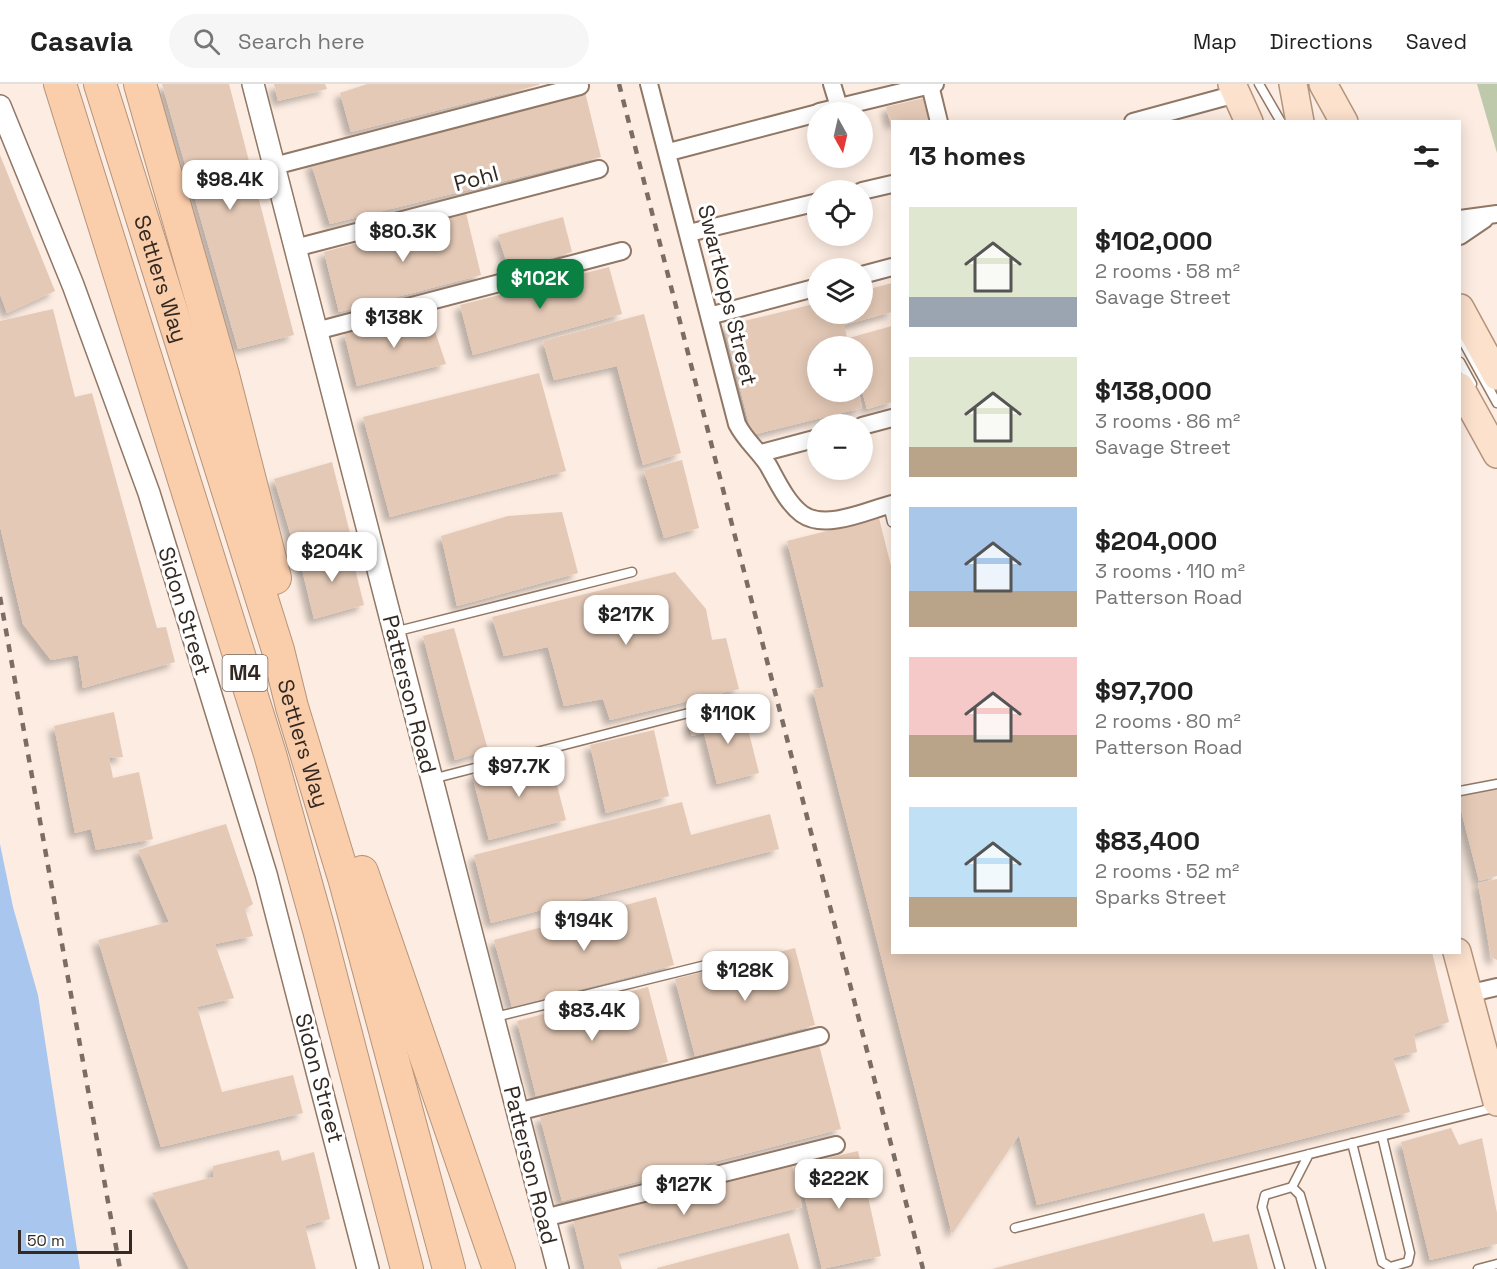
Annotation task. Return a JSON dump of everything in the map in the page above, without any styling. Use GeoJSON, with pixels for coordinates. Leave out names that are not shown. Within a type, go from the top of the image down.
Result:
{"type":"FeatureCollection","features":[{"type":"Feature","properties":{"kind":"highway","name":"Settlers Way"},"geometry":{"type":"LineString","coordinates":[[60,84],[270,754],[319,930],[407,1269]]}},
{"type":"Feature","properties":{"kind":"highway","name":"Settlers Way"},"geometry":{"type":"LineString","coordinates":[[100,84],[278,650],[292,707],[352,904],[449,1269]]}},
{"type":"Feature","properties":{"kind":"highway"},"geometry":{"type":"LineString","coordinates":[[140,84],[272,559],[278,650]]}},
{"type":"Feature","properties":{"kind":"highway"},"geometry":{"type":"LineString","coordinates":[[292,707],[317,736],[350,843],[424,1047],[499,1269]]}},
{"type":"Feature","properties":{"kind":"main road"},"geometry":{"type":"LineString","coordinates":[[1293,84],[1300,120]]}},
{"type":"Feature","properties":{"kind":"main road"},"geometry":{"type":"LineString","coordinates":[[1323,84],[1343,120]]}},
{"type":"Feature","properties":{"kind":"main road"},"geometry":{"type":"LineString","coordinates":[[1461,313],[1477,385],[1497,454]]}},
{"type":"Feature","properties":{"kind":"main road"},"geometry":{"type":"LineString","coordinates":[[1457,954],[1497,1102]]}},
{"type":"Feature","properties":{"kind":"street","name":"Patterson Road"},"geometry":{"type":"LineString","coordinates":[[253,84],[558,1269]]}},
{"type":"Feature","properties":{"kind":"street","name":"Swartkops Street"},"geometry":{"type":"LineString","coordinates":[[649,84],[669,152],[737,424],[742,434],[760,453],[794,506],[804,515],[819,520],[832,520],[890,505]]}},
{"type":"Feature","properties":{"kind":"street"},"geometry":{"type":"LineString","coordinates":[[832,84],[837,102]]}},
{"type":"Feature","properties":{"kind":"street"},"geometry":{"type":"LineString","coordinates":[[860,102],[932,85],[939,120]]}},
{"type":"Feature","properties":{"kind":"street"},"geometry":{"type":"LineString","coordinates":[[274,166],[580,86]]}},
{"type":"Feature","properties":{"kind":"street"},"geometry":{"type":"LineString","coordinates":[[1144,120],[1243,102]]}},
{"type":"Feature","properties":{"kind":"street","name":"Sidon Street"},"geometry":{"type":"LineString","coordinates":[[0,106],[73,285],[149,493],[266,874],[368,1269]]}},
{"type":"Feature","properties":{"kind":"street"},"geometry":{"type":"LineString","coordinates":[[669,152],[807,116]]}},
{"type":"Feature","properties":{"kind":"street","name":"Pohl"},"geometry":{"type":"LineString","coordinates":[[295,248],[598,169]]}},
{"type":"Feature","properties":{"kind":"street"},"geometry":{"type":"LineString","coordinates":[[873,188],[891,184]]}},
{"type":"Feature","properties":{"kind":"street"},"geometry":{"type":"LineString","coordinates":[[688,233],[807,205]]}},
{"type":"Feature","properties":{"kind":"street"},"geometry":{"type":"LineString","coordinates":[[1461,219],[1493,216]]}},
{"type":"Feature","properties":{"kind":"street"},"geometry":{"type":"LineString","coordinates":[[1461,235],[1493,216]]}},
{"type":"Feature","properties":{"kind":"street"},"geometry":{"type":"LineString","coordinates":[[316,331],[622,251]]}},
{"type":"Feature","properties":{"kind":"street"},"geometry":{"type":"LineString","coordinates":[[873,272],[891,267]]}},
{"type":"Feature","properties":{"kind":"street"},"geometry":{"type":"LineString","coordinates":[[709,316],[807,290]]}},
{"type":"Feature","properties":{"kind":"street"},"geometry":{"type":"LineString","coordinates":[[873,423],[891,418]]}},
{"type":"Feature","properties":{"kind":"street"},"geometry":{"type":"LineString","coordinates":[[760,453],[807,441]]}},
{"type":"Feature","properties":{"kind":"street"},"geometry":{"type":"LineString","coordinates":[[1467,994],[1497,987]]}},
{"type":"Feature","properties":{"kind":"street"},"geometry":{"type":"LineString","coordinates":[[517,1112],[820,1036]]}},
{"type":"Feature","properties":{"kind":"street"},"geometry":{"type":"LineString","coordinates":[[544,1218],[836,1144]]}},
{"type":"Feature","properties":{"kind":"lane"},"geometry":{"type":"LineString","coordinates":[[1243,102],[1277,120]]}},
{"type":"Feature","properties":{"kind":"lane"},"geometry":{"type":"LineString","coordinates":[[1461,338],[1497,403]]}},
{"type":"Feature","properties":{"kind":"lane"},"geometry":{"type":"LineString","coordinates":[[1461,363],[1477,385]]}},
{"type":"Feature","properties":{"kind":"lane"},"geometry":{"type":"LineString","coordinates":[[394,632],[632,572]]}},
{"type":"Feature","properties":{"kind":"lane"},"geometry":{"type":"LineString","coordinates":[[432,779],[739,700]]}},
{"type":"Feature","properties":{"kind":"lane"},"geometry":{"type":"LineString","coordinates":[[1461,790],[1497,784]]}},
{"type":"Feature","properties":{"kind":"lane"},"geometry":{"type":"LineString","coordinates":[[494,1017],[710,964]]}},
{"type":"Feature","properties":{"kind":"lane"},"geometry":{"type":"LineString","coordinates":[[1015,1228],[1497,1107]]}},
{"type":"Feature","properties":{"kind":"lane"},"geometry":{"type":"LineString","coordinates":[[1352,1143],[1382,1262],[1390,1267],[1408,1262],[1411,1258],[1382,1136]]}},
{"type":"Feature","properties":{"kind":"lane"},"geometry":{"type":"LineString","coordinates":[[1280,1269],[1262,1207],[1263,1200],[1265,1195],[1292,1187],[1309,1154]]}},
{"type":"Feature","properties":{"kind":"lane"},"geometry":{"type":"LineString","coordinates":[[1292,1187],[1300,1195],[1322,1269]]}},
{"type":"Feature","properties":{"kind":"lane"},"geometry":{"type":"LineString","coordinates":[[1478,1269],[1497,1264]]}},
{"type":"Feature","properties":{"kind":"green space"},"geometry":{"type":"Polygon","coordinates":[[[1477,84],[1497,84],[1497,153],[1477,84]]]}},
{"type":"Feature","properties":{"kind":"water"},"geometry":{"type":"Polygon","coordinates":[[[0,844],[13,907],[38,995],[80,1269],[0,1269],[0,844]]]}},
{"type":"Feature","properties":{"kind":"building"},"geometry":{"type":"Polygon","coordinates":[[[162,84],[229,84],[294,335],[238,349],[162,84]]]}},
{"type":"Feature","properties":{"kind":"building"},"geometry":{"type":"Polygon","coordinates":[[[274,84],[325,84],[327,89],[278,101],[274,84]]]}},
{"type":"Feature","properties":{"kind":"building"},"geometry":{"type":"Polygon","coordinates":[[[367,84],[539,85],[351,132],[340,93],[367,84]]]}},
{"type":"Feature","properties":{"kind":"building"},"geometry":{"type":"Polygon","coordinates":[[[585,92],[601,157],[330,224],[311,163],[585,92]]]}},
{"type":"Feature","properties":{"kind":"building"},"geometry":{"type":"Polygon","coordinates":[[[924,98],[930,120],[891,120],[891,125],[886,107],[924,98]]]}},
{"type":"Feature","properties":{"kind":"building"},"geometry":{"type":"Polygon","coordinates":[[[0,155],[55,291],[7,313],[0,294],[0,155]]]}},
{"type":"Feature","properties":{"kind":"building"},"geometry":{"type":"Polygon","coordinates":[[[466,213],[481,275],[339,312],[324,252],[466,213]]]}},
{"type":"Feature","properties":{"kind":"building"},"geometry":{"type":"Polygon","coordinates":[[[563,217],[572,252],[509,270],[498,235],[563,217]]]}},
{"type":"Feature","properties":{"kind":"building"},"geometry":{"type":"Polygon","coordinates":[[[609,267],[622,314],[473,355],[460,305],[609,267]]]}},
{"type":"Feature","properties":{"kind":"building"},"geometry":{"type":"Polygon","coordinates":[[[891,283],[891,312],[873,317],[873,288],[891,283]]]}},
{"type":"Feature","properties":{"kind":"building"},"geometry":{"type":"Polygon","coordinates":[[[807,306],[807,324],[848,324],[844,325],[847,336],[807,336],[807,402],[861,402],[862,408],[838,414],[807,414],[807,422],[752,435],[724,326],[807,306]]]}},
{"type":"Feature","properties":{"kind":"building"},"geometry":{"type":"Polygon","coordinates":[[[53,309],[75,397],[92,393],[157,628],[166,627],[175,662],[83,688],[78,655],[51,660],[23,624],[0,526],[0,321],[53,309]]]}},
{"type":"Feature","properties":{"kind":"building"},"geometry":{"type":"Polygon","coordinates":[[[428,311],[446,364],[357,386],[344,333],[428,311]]]}},
{"type":"Feature","properties":{"kind":"building"},"geometry":{"type":"Polygon","coordinates":[[[644,314],[681,453],[643,465],[617,366],[554,380],[543,341],[644,314]]]}},
{"type":"Feature","properties":{"kind":"building"},"geometry":{"type":"Polygon","coordinates":[[[891,326],[891,402],[867,409],[865,402],[873,402],[873,336],[856,336],[891,326]]]}},
{"type":"Feature","properties":{"kind":"building"},"geometry":{"type":"Polygon","coordinates":[[[539,373],[566,471],[390,517],[363,417],[539,373]]]}},
{"type":"Feature","properties":{"kind":"building"},"geometry":{"type":"Polygon","coordinates":[[[682,460],[699,528],[664,538],[644,470],[682,460]]]}},
{"type":"Feature","properties":{"kind":"building"},"geometry":{"type":"Polygon","coordinates":[[[332,462],[350,533],[294,546],[274,479],[332,462]]]}},
{"type":"Feature","properties":{"kind":"building"},"geometry":{"type":"Polygon","coordinates":[[[562,512],[578,573],[457,606],[441,536],[508,516],[562,512]]]}},
{"type":"Feature","properties":{"kind":"building"},"geometry":{"type":"Polygon","coordinates":[[[879,518],[891,566],[891,954],[1432,954],[1449,1022],[1414,1034],[1417,1052],[1393,1058],[1410,1112],[1037,1205],[1019,1135],[952,1234],[813,690],[824,687],[787,541],[879,518]]]}},
{"type":"Feature","properties":{"kind":"building"},"geometry":{"type":"Polygon","coordinates":[[[350,548],[364,605],[314,619],[300,561],[350,548]]]}},
{"type":"Feature","properties":{"kind":"building"},"geometry":{"type":"Polygon","coordinates":[[[675,572],[706,609],[712,640],[726,638],[739,689],[610,720],[603,699],[564,706],[548,647],[504,656],[492,617],[675,572]]]}},
{"type":"Feature","properties":{"kind":"building"},"geometry":{"type":"Polygon","coordinates":[[[454,628],[488,750],[455,760],[423,636],[454,628]]]}},
{"type":"Feature","properties":{"kind":"building"},"geometry":{"type":"Polygon","coordinates":[[[743,709],[759,773],[717,784],[704,733],[692,736],[688,723],[743,709]]]}},
{"type":"Feature","properties":{"kind":"building"},"geometry":{"type":"Polygon","coordinates":[[[114,712],[123,757],[109,758],[113,778],[139,772],[153,839],[96,850],[91,829],[75,833],[54,726],[114,712]]]}},
{"type":"Feature","properties":{"kind":"building"},"geometry":{"type":"Polygon","coordinates":[[[654,730],[669,796],[606,813],[590,745],[654,730]]]}},
{"type":"Feature","properties":{"kind":"building"},"geometry":{"type":"Polygon","coordinates":[[[550,758],[566,820],[489,840],[472,775],[550,758]]]}},
{"type":"Feature","properties":{"kind":"building"},"geometry":{"type":"Polygon","coordinates":[[[1497,786],[1497,876],[1479,881],[1461,810],[1461,795],[1497,786]]]}},
{"type":"Feature","properties":{"kind":"building"},"geometry":{"type":"Polygon","coordinates":[[[682,802],[691,835],[770,814],[779,849],[491,923],[474,855],[682,802]]]}},
{"type":"Feature","properties":{"kind":"building"},"geometry":{"type":"Polygon","coordinates":[[[226,824],[253,904],[245,909],[253,936],[215,944],[234,998],[197,1007],[222,1092],[293,1075],[303,1113],[161,1147],[98,940],[169,922],[138,850],[226,824]]]}},
{"type":"Feature","properties":{"kind":"building"},"geometry":{"type":"Polygon","coordinates":[[[1497,879],[1497,960],[1491,957],[1478,883],[1497,879]]]}},
{"type":"Feature","properties":{"kind":"building"},"geometry":{"type":"Polygon","coordinates":[[[656,897],[674,965],[512,1007],[494,940],[656,897]]]}},
{"type":"Feature","properties":{"kind":"building"},"geometry":{"type":"Polygon","coordinates":[[[795,948],[815,1025],[695,1056],[675,979],[795,948]]]}},
{"type":"Feature","properties":{"kind":"building"},"geometry":{"type":"Polygon","coordinates":[[[648,987],[668,1062],[536,1096],[517,1021],[648,987]]]}},
{"type":"Feature","properties":{"kind":"building"},"geometry":{"type":"Polygon","coordinates":[[[819,1045],[841,1129],[562,1201],[540,1117],[819,1045]]]}},
{"type":"Feature","properties":{"kind":"building"},"geometry":{"type":"Polygon","coordinates":[[[1451,1128],[1459,1145],[1482,1138],[1497,1213],[1497,1244],[1430,1260],[1401,1142],[1451,1128]]]}},
{"type":"Feature","properties":{"kind":"building"},"geometry":{"type":"Polygon","coordinates":[[[279,1150],[282,1161],[314,1152],[330,1219],[305,1226],[316,1269],[189,1269],[152,1193],[213,1177],[213,1166],[279,1150]]]}},
{"type":"Feature","properties":{"kind":"building"},"geometry":{"type":"Polygon","coordinates":[[[858,1151],[881,1256],[822,1269],[797,1165],[858,1151]]]}},
{"type":"Feature","properties":{"kind":"building"},"geometry":{"type":"Polygon","coordinates":[[[792,1165],[802,1207],[618,1254],[622,1269],[585,1269],[573,1220],[792,1165]]]}},
{"type":"Feature","properties":{"kind":"building"},"geometry":{"type":"Polygon","coordinates":[[[1204,1213],[1213,1242],[1249,1234],[1258,1269],[992,1269],[1204,1213]]]}},
{"type":"Feature","properties":{"kind":"building"},"geometry":{"type":"Polygon","coordinates":[[[789,1233],[799,1269],[657,1269],[657,1268],[789,1233]]]}},
{"type":"Feature","properties":{"kind":"railway"},"geometry":{"type":"LineString","coordinates":[[619,84],[923,1269]]}},
{"type":"Feature","properties":{"kind":"railway"},"geometry":{"type":"LineString","coordinates":[[0,597],[120,1269]]}}]}
